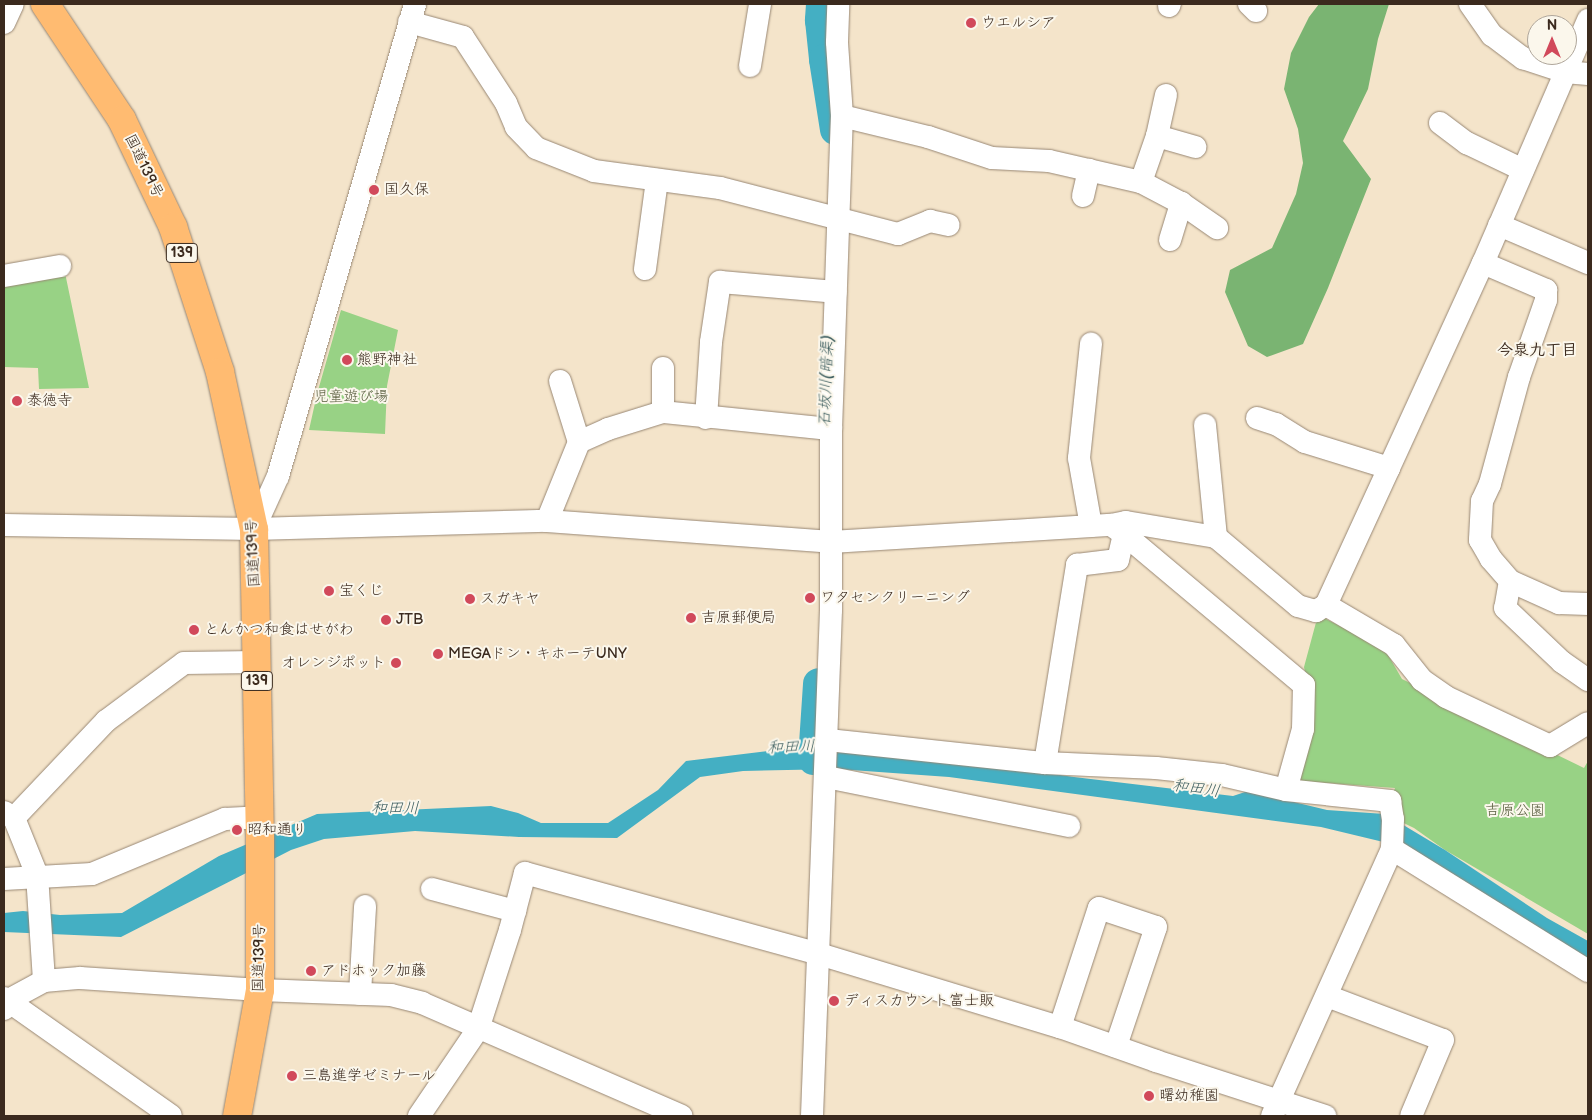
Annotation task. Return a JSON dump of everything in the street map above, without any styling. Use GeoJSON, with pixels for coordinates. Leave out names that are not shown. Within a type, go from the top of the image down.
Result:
{"type":"FeatureCollection","features":[{"type":"Feature","properties":{"kind":"highway","name":"国道139号"},"geometry":{"type":"LineString","coordinates":[[49,6],[122,120],[173,226],[220,372],[254,529],[260,825],[260,990],[237,1116]]}},
{"type":"Feature","properties":{"kind":"street"},"geometry":{"type":"LineString","coordinates":[[4,23],[13,4]]}},
{"type":"Feature","properties":{"kind":"street"},"geometry":{"type":"LineString","coordinates":[[750,66],[760,4]]}},
{"type":"Feature","properties":{"kind":"street"},"geometry":{"type":"LineString","coordinates":[[812,1116],[828,740],[823,542],[831,218],[842,116],[834,4]]}},
{"type":"Feature","properties":{"kind":"street"},"geometry":{"type":"LineString","coordinates":[[1470,4],[1492,36],[1522,58],[1565,72],[1588,74]]}},
{"type":"Feature","properties":{"kind":"street"},"geometry":{"type":"LineString","coordinates":[[254,529],[278,476],[412,13],[463,37],[506,103],[516,127],[536,148],[594,171],[720,188],[898,234],[930,221],[949,225]]}},
{"type":"Feature","properties":{"kind":"street"},"geometry":{"type":"LineString","coordinates":[[4,525],[254,529],[548,521],[823,542],[1108,528],[1126,522],[1216,537],[1298,606],[1316,611],[1326,605],[1483,263],[1588,20]]}},
{"type":"Feature","properties":{"kind":"street"},"geometry":{"type":"LineString","coordinates":[[1141,182],[1157,136],[1166,95]]}},
{"type":"Feature","properties":{"kind":"street"},"geometry":{"type":"LineString","coordinates":[[842,116],[928,137],[992,158],[1048,161],[1141,182],[1182,203],[1217,228]]}},
{"type":"Feature","properties":{"kind":"street"},"geometry":{"type":"LineString","coordinates":[[1440,123],[1467,143],[1523,170]]}},
{"type":"Feature","properties":{"kind":"street"},"geometry":{"type":"LineString","coordinates":[[1157,136],[1195,147]]}},
{"type":"Feature","properties":{"kind":"street"},"geometry":{"type":"LineString","coordinates":[[1083,196],[1089,170]]}},
{"type":"Feature","properties":{"kind":"street"},"geometry":{"type":"LineString","coordinates":[[645,269],[657,180]]}},
{"type":"Feature","properties":{"kind":"street"},"geometry":{"type":"LineString","coordinates":[[1170,240],[1182,203]]}},
{"type":"Feature","properties":{"kind":"street"},"geometry":{"type":"LineString","coordinates":[[1499,225],[1588,263]]}},
{"type":"Feature","properties":{"kind":"street"},"geometry":{"type":"LineString","coordinates":[[1483,263],[1546,290],[1546,300],[1520,377],[1490,484],[1482,501],[1480,540],[1490,559],[1510,581],[1559,603],[1588,604]]}},
{"type":"Feature","properties":{"kind":"street"},"geometry":{"type":"LineString","coordinates":[[4,276],[60,266]]}},
{"type":"Feature","properties":{"kind":"street"},"geometry":{"type":"LineString","coordinates":[[706,418],[711,342],[720,282],[830,291]]}},
{"type":"Feature","properties":{"kind":"street"},"geometry":{"type":"LineString","coordinates":[[1046,763],[1076,565],[1118,560],[1108,528],[1079,458],[1092,344]]}},
{"type":"Feature","properties":{"kind":"street"},"geometry":{"type":"LineString","coordinates":[[663,368],[663,412]]}},
{"type":"Feature","properties":{"kind":"street"},"geometry":{"type":"LineString","coordinates":[[548,521],[578,442],[560,381]]}},
{"type":"Feature","properties":{"kind":"street"},"geometry":{"type":"LineString","coordinates":[[578,442],[608,429],[663,412],[706,418],[826,429]]}},
{"type":"Feature","properties":{"kind":"street"},"geometry":{"type":"LineString","coordinates":[[1257,418],[1276,424],[1305,442],[1389,468]]}},
{"type":"Feature","properties":{"kind":"street"},"geometry":{"type":"LineString","coordinates":[[1205,424],[1216,537]]}},
{"type":"Feature","properties":{"kind":"street"},"geometry":{"type":"LineString","coordinates":[[1108,528],[1304,685],[1302,729],[1286,790]]}},
{"type":"Feature","properties":{"kind":"street"},"geometry":{"type":"LineString","coordinates":[[1510,581],[1505,608],[1562,662],[1588,680]]}},
{"type":"Feature","properties":{"kind":"street"},"geometry":{"type":"LineString","coordinates":[[1326,605],[1394,645],[1422,680],[1446,697],[1550,746],[1588,723]]}},
{"type":"Feature","properties":{"kind":"street"},"geometry":{"type":"LineString","coordinates":[[44,981],[43,943],[37,875],[9,815],[106,721],[184,663],[256,662]]}},
{"type":"Feature","properties":{"kind":"street"},"geometry":{"type":"LineString","coordinates":[[828,740],[1046,763],[1156,768],[1222,775],[1286,790],[1390,801],[1393,818],[1392,850],[1275,1108]]}},
{"type":"Feature","properties":{"kind":"street"},"geometry":{"type":"LineString","coordinates":[[826,777],[1069,826]]}},
{"type":"Feature","properties":{"kind":"street"},"geometry":{"type":"LineString","coordinates":[[4,879],[37,875],[92,874],[225,818],[260,825]]}},
{"type":"Feature","properties":{"kind":"street"},"geometry":{"type":"LineString","coordinates":[[1392,850],[1588,971]]}},
{"type":"Feature","properties":{"kind":"street"},"geometry":{"type":"LineString","coordinates":[[419,1116],[478,1029],[525,874],[819,954],[1060,1027],[1116,1046],[1275,1108],[1324,1116]]}},
{"type":"Feature","properties":{"kind":"street"},"geometry":{"type":"LineString","coordinates":[[432,889],[515,911]]}},
{"type":"Feature","properties":{"kind":"street"},"geometry":{"type":"LineString","coordinates":[[360,994],[365,906]]}},
{"type":"Feature","properties":{"kind":"street"},"geometry":{"type":"LineString","coordinates":[[1060,1027],[1099,908],[1156,927],[1116,1046]]}},
{"type":"Feature","properties":{"kind":"street"},"geometry":{"type":"LineString","coordinates":[[171,1116],[5,1002],[44,981],[80,978],[260,990],[391,995],[422,1003],[478,1029],[682,1116]]}},
{"type":"Feature","properties":{"kind":"street"},"geometry":{"type":"LineString","coordinates":[[1327,996],[1443,1040],[1411,1116]]}},
{"type":"Feature","properties":{"kind":"green space"},"geometry":{"type":"Polygon","coordinates":[[[1319,4],[1389,4],[1378,39],[1368,89],[1343,141],[1371,179],[1328,288],[1303,344],[1267,357],[1248,346],[1225,292],[1230,270],[1272,248],[1296,194],[1303,163],[1298,129],[1284,89],[1291,53],[1309,17],[1319,4]]]}},
{"type":"Feature","properties":{"kind":"green space"},"geometry":{"type":"Polygon","coordinates":[[[64,268],[89,388],[39,389],[38,368],[4,367],[4,282],[64,268]]]}},
{"type":"Feature","properties":{"kind":"green space","name":"児童遊び場"},"geometry":{"type":"Polygon","coordinates":[[[341,310],[398,330],[387,386],[385,434],[309,430],[317,394],[341,310]]]}},
{"type":"Feature","properties":{"kind":"green space","name":"吉原公園"},"geometry":{"type":"Polygon","coordinates":[[[1318,615],[1384,648],[1402,679],[1584,768],[1588,761],[1588,934],[1445,850],[1414,828],[1385,814],[1395,788],[1299,781],[1313,710],[1304,667],[1318,615]]]}},
{"type":"Feature","properties":{"kind":"water"},"geometry":{"type":"Polygon","coordinates":[[[810,746],[903,753],[1074,777],[1233,796],[1248,791],[1327,810],[1385,814],[1445,850],[1547,918],[1588,941],[1588,964],[1400,846],[1321,827],[949,777],[837,769],[743,771],[700,777],[617,838],[519,837],[415,831],[324,839],[291,850],[121,937],[4,932],[4,913],[23,911],[60,915],[122,913],[219,856],[317,814],[491,806],[518,813],[541,823],[608,823],[658,790],[686,761],[810,746]]]}},
{"type":"Feature","properties":{"kind":"waterway","name":"石坂川(暗渠)"},"geometry":{"type":"LineString","coordinates":[[821,4],[820,20],[824,59],[835,129]]}},
{"type":"Feature","properties":{"kind":"waterway","name":"石坂川(暗渠)"},"geometry":{"type":"LineString","coordinates":[[813,759],[818,683]]}},
{"type":"Feature","properties":{"kind":"place","name":"ウエルシア"},"geometry":{"type":"Point","coordinates":[971,23]}},
{"type":"Feature","properties":{"kind":"place","name":"国久保"},"geometry":{"type":"Point","coordinates":[374,190]}},
{"type":"Feature","properties":{"kind":"place","name":"熊野神社"},"geometry":{"type":"Point","coordinates":[347,360]}},
{"type":"Feature","properties":{"kind":"place","name":"泰徳寺"},"geometry":{"type":"Point","coordinates":[17,401]}},
{"type":"Feature","properties":{"kind":"place","name":"宝くじ"},"geometry":{"type":"Point","coordinates":[329,591]}},
{"type":"Feature","properties":{"kind":"place","name":"ワタセンクリーニング"},"geometry":{"type":"Point","coordinates":[810,598]}},
{"type":"Feature","properties":{"kind":"place","name":"スガキヤ"},"geometry":{"type":"Point","coordinates":[470,599]}},
{"type":"Feature","properties":{"kind":"place","name":"吉原郵便局"},"geometry":{"type":"Point","coordinates":[691,618]}},
{"type":"Feature","properties":{"kind":"place","name":"JTB"},"geometry":{"type":"Point","coordinates":[386,620]}},
{"type":"Feature","properties":{"kind":"place","name":"とんかつ和食はせがわ"},"geometry":{"type":"Point","coordinates":[194,630]}},
{"type":"Feature","properties":{"kind":"place","name":"MEGAドン・キホーテUNY"},"geometry":{"type":"Point","coordinates":[438,654]}},
{"type":"Feature","properties":{"kind":"place","name":"オレンジポット"},"geometry":{"type":"Point","coordinates":[396,663]}},
{"type":"Feature","properties":{"kind":"place","name":"昭和通り"},"geometry":{"type":"Point","coordinates":[237,830]}},
{"type":"Feature","properties":{"kind":"place","name":"アドホック加藤"},"geometry":{"type":"Point","coordinates":[311,971]}},
{"type":"Feature","properties":{"kind":"place","name":"ディスカウント富士販"},"geometry":{"type":"Point","coordinates":[834,1001]}},
{"type":"Feature","properties":{"kind":"place","name":"三島進学ゼミナール"},"geometry":{"type":"Point","coordinates":[292,1076]}},
{"type":"Feature","properties":{"kind":"place","name":"曙幼稚園"},"geometry":{"type":"Point","coordinates":[1149,1096]}},
{"type":"Feature","properties":{"kind":"district","name":"今泉九丁目"},"geometry":{"type":"Point","coordinates":[1537,351]}},
{"type":"Feature","properties":{"kind":"water label","name":"和田川"},"geometry":{"type":"Point","coordinates":[791,748]}},
{"type":"Feature","properties":{"kind":"water label","name":"和田川"},"geometry":{"type":"Point","coordinates":[1196,789]}},
{"type":"Feature","properties":{"kind":"water label","name":"和田川"},"geometry":{"type":"Point","coordinates":[395,809]}}]}
